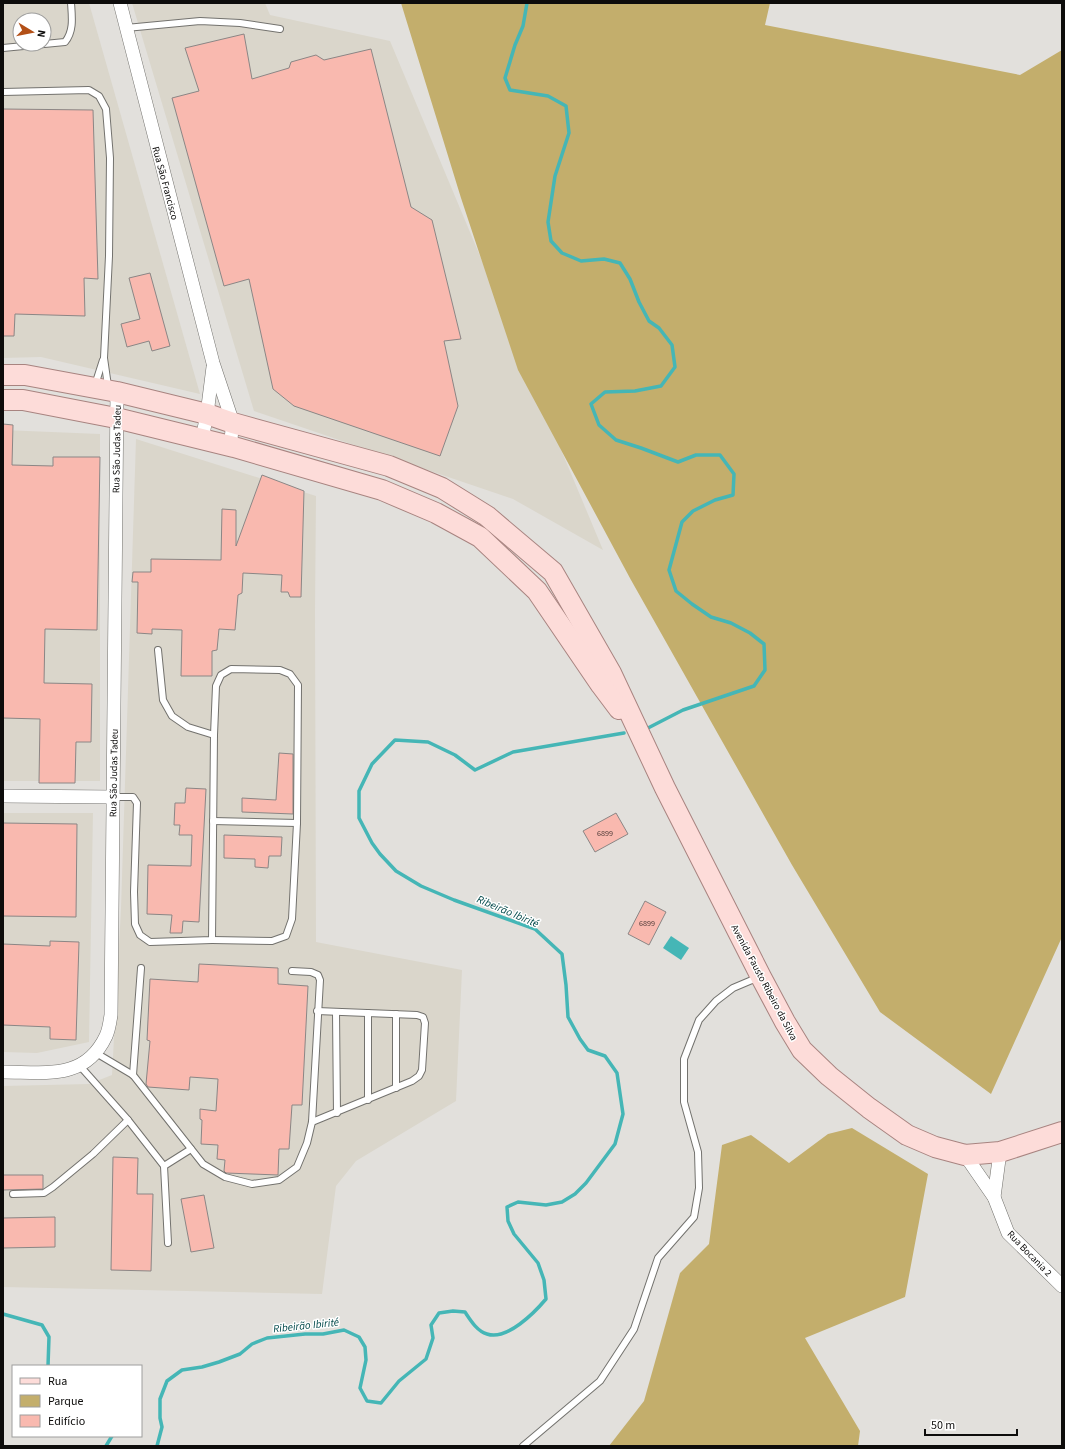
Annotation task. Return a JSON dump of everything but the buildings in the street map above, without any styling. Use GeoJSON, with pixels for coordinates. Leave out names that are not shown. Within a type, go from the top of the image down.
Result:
{"type":"FeatureCollection","features":[{"type":"Feature","properties":{"kind":"main road"},"geometry":{"type":"LineString","coordinates":[[3,375],[25,375],[107,390],[207,414],[233,423],[388,466],[442,488],[487,516],[553,572],[611,673],[639,734]]}},
{"type":"Feature","properties":{"kind":"main road"},"geometry":{"type":"LineString","coordinates":[[23,400],[25,375]]}},
{"type":"Feature","properties":{"kind":"main road"},"geometry":{"type":"LineString","coordinates":[[3,400],[23,400],[116,418],[230,446],[382,490],[436,513],[480,537],[537,591],[601,685],[639,734]]}},
{"type":"Feature","properties":{"kind":"main road"},"geometry":{"type":"LineString","coordinates":[[537,591],[553,572]]}},
{"type":"Feature","properties":{"kind":"main road","name":"Avenida Fausto Ribeiro da Silva"},"geometry":{"type":"LineString","coordinates":[[639,734],[785,1022],[802,1050],[829,1076],[907,1135],[934,1147],[965,1155],[1000,1152],[1062,1132]]}},
{"type":"Feature","properties":{"kind":"street","name":"Rua São Francisco"},"geometry":{"type":"LineString","coordinates":[[120,3],[213,363],[233,423],[230,446]]}},
{"type":"Feature","properties":{"kind":"street","name":"Rua São Francisco"},"geometry":{"type":"LineString","coordinates":[[202,439],[207,414],[213,363]]}},
{"type":"Feature","properties":{"kind":"street","name":"Rua São Judas Tadeu"},"geometry":{"type":"LineString","coordinates":[[3,1072],[61,1072],[80,1066],[96,1053],[107,1035],[111,1015],[116,418],[107,390]]}},
{"type":"Feature","properties":{"kind":"street"},"geometry":{"type":"LineString","coordinates":[[3,796],[113,797]]}},
{"type":"Feature","properties":{"kind":"street"},"geometry":{"type":"LineString","coordinates":[[994,1197],[1000,1152]]}},
{"type":"Feature","properties":{"kind":"street","name":"Rua Bocania 2"},"geometry":{"type":"LineString","coordinates":[[965,1155],[994,1197],[1008,1233],[1062,1286]]}},
{"type":"Feature","properties":{"kind":"lane"},"geometry":{"type":"LineString","coordinates":[[3,48],[65,42],[69,37],[72,28],[70,3]]}},
{"type":"Feature","properties":{"kind":"lane"},"geometry":{"type":"LineString","coordinates":[[126,28],[200,21],[240,23],[280,29]]}},
{"type":"Feature","properties":{"kind":"lane"},"geometry":{"type":"LineString","coordinates":[[3,92],[89,90],[99,96],[106,109],[110,158],[109,256],[104,358],[107,390]]}},
{"type":"Feature","properties":{"kind":"lane"},"geometry":{"type":"LineString","coordinates":[[104,358],[107,390]]}},
{"type":"Feature","properties":{"kind":"lane"},"geometry":{"type":"LineString","coordinates":[[158,650],[163,700],[172,716],[188,727],[214,735]]}},
{"type":"Feature","properties":{"kind":"lane"},"geometry":{"type":"LineString","coordinates":[[113,797],[133,797],[137,803],[134,892],[135,924],[140,935],[150,942],[212,940],[272,941],[286,936],[292,919],[296,823],[298,685],[290,674],[280,670],[231,669],[221,675],[216,686],[214,735],[212,940]]}},
{"type":"Feature","properties":{"kind":"lane"},"geometry":{"type":"LineString","coordinates":[[213,821],[296,823]]}},
{"type":"Feature","properties":{"kind":"lane"},"geometry":{"type":"LineString","coordinates":[[133,1075],[141,968]]}},
{"type":"Feature","properties":{"kind":"lane"},"geometry":{"type":"LineString","coordinates":[[96,1053],[133,1075],[203,1164],[225,1177],[252,1184],[279,1180],[296,1167],[307,1143],[312,1122],[320,980],[318,975],[311,972],[292,971]]}},
{"type":"Feature","properties":{"kind":"lane"},"geometry":{"type":"LineString","coordinates":[[523,1446],[600,1381],[634,1329],[658,1258],[694,1217],[699,1188],[698,1152],[684,1102],[684,1059],[699,1020],[716,1000],[733,988],[761,977]]}},
{"type":"Feature","properties":{"kind":"lane"},"geometry":{"type":"LineString","coordinates":[[312,1122],[396,1088],[419,1076],[422,1070],[425,1023],[423,1017],[417,1015],[317,1012]]}},
{"type":"Feature","properties":{"kind":"lane"},"geometry":{"type":"LineString","coordinates":[[336,1012],[337,1113]]}},
{"type":"Feature","properties":{"kind":"lane"},"geometry":{"type":"LineString","coordinates":[[368,1013],[368,1100]]}},
{"type":"Feature","properties":{"kind":"lane"},"geometry":{"type":"LineString","coordinates":[[396,1014],[396,1088]]}},
{"type":"Feature","properties":{"kind":"lane"},"geometry":{"type":"LineString","coordinates":[[80,1066],[128,1120],[164,1166],[168,1243]]}},
{"type":"Feature","properties":{"kind":"lane"},"geometry":{"type":"LineString","coordinates":[[13,1194],[44,1193],[93,1154],[128,1120]]}},
{"type":"Feature","properties":{"kind":"lane"},"geometry":{"type":"LineString","coordinates":[[164,1166],[191,1149]]}},
{"type":"Feature","properties":{"kind":"shaded area"},"geometry":{"type":"Polygon","coordinates":[[[3,3],[89,3],[200,394],[41,357],[3,358],[3,3]]]}},
{"type":"Feature","properties":{"kind":"shaded area"},"geometry":{"type":"Polygon","coordinates":[[[132,3],[265,3],[270,15],[390,41],[603,550],[513,499],[254,411],[132,3]]]}},
{"type":"Feature","properties":{"kind":"shaded area"},"geometry":{"type":"Polygon","coordinates":[[[3,430],[100,434],[100,781],[3,781],[3,430]]]}},
{"type":"Feature","properties":{"kind":"shaded area"},"geometry":{"type":"Polygon","coordinates":[[[136,439],[316,496],[316,942],[462,970],[456,1101],[356,1161],[336,1186],[322,1294],[3,1287],[3,1086],[89,1084],[112,1075],[121,909],[136,439]]]}},
{"type":"Feature","properties":{"kind":"shaded area"},"geometry":{"type":"Polygon","coordinates":[[[3,813],[93,813],[89,1042],[37,1053],[3,1052],[3,813]]]}},
{"type":"Feature","properties":{"kind":"green space"},"geometry":{"type":"Polygon","coordinates":[[[401,3],[770,3],[765,25],[1020,75],[1062,50],[1062,937],[991,1094],[880,1012],[792,865],[631,580],[518,370],[461,198],[401,3]]]}},
{"type":"Feature","properties":{"kind":"green space"},"geometry":{"type":"Polygon","coordinates":[[[852,1128],[928,1174],[905,1297],[805,1338],[860,1431],[858,1446],[609,1446],[644,1401],[680,1273],[709,1244],[722,1145],[751,1135],[789,1163],[828,1134],[852,1128]]]}},
{"type":"Feature","properties":{"kind":"water"},"geometry":{"type":"Polygon","coordinates":[[[671,936],[689,948],[681,960],[663,948],[671,936]]]}},
{"type":"Feature","properties":{"kind":"waterway","name":"Ribeirão Ibirité"},"geometry":{"type":"LineString","coordinates":[[527,3],[523,26],[515,45],[505,78],[510,90],[548,96],[566,106],[569,133],[555,176],[548,222],[551,241],[562,253],[581,261],[604,259],[620,263],[630,279],[639,302],[649,321],[659,328],[672,345],[675,367],[661,386],[635,391],[605,392],[591,404],[599,425],[616,440],[678,462],[696,455],[720,455],[734,474],[733,495],[715,500],[693,511],[682,522],[669,570],[676,591],[692,604],[711,617],[731,623],[750,633],[764,644],[765,670],[754,686],[683,710],[648,728]]}},
{"type":"Feature","properties":{"kind":"waterway","name":"Ribeirão Ibirité"},"geometry":{"type":"LineString","coordinates":[[157,1446],[162,1427],[160,1418],[160,1399],[167,1381],[182,1370],[202,1367],[219,1362],[240,1354],[252,1344],[267,1338],[305,1334],[323,1334],[344,1330],[359,1337],[365,1347],[366,1360],[360,1388],[367,1401],[381,1403],[399,1381],[426,1359],[433,1338],[431,1325],[439,1313],[453,1311],[465,1312],[480,1331],[495,1335],[503,1333],[520,1324],[528,1318],[546,1299],[544,1280],[538,1263],[514,1234],[508,1221],[507,1207],[518,1202],[546,1205],[562,1202],[575,1194],[586,1183],[615,1144],[623,1114],[617,1073],[605,1056],[588,1050],[568,1017],[562,954],[535,929],[454,900],[421,886],[396,871],[372,843],[359,818],[359,791],[372,764],[395,740],[428,742],[455,755],[475,770],[513,752],[624,733]]}},
{"type":"Feature","properties":{"kind":"waterway","name":"Ribeirão Ibirité"},"geometry":{"type":"LineString","coordinates":[[3,1314],[42,1325],[49,1337],[48,1365]]}},
{"type":"Feature","properties":{"kind":"waterway","name":"Ribeirão Ibirité"},"geometry":{"type":"LineString","coordinates":[[106,1446],[111,1437]]}}]}
